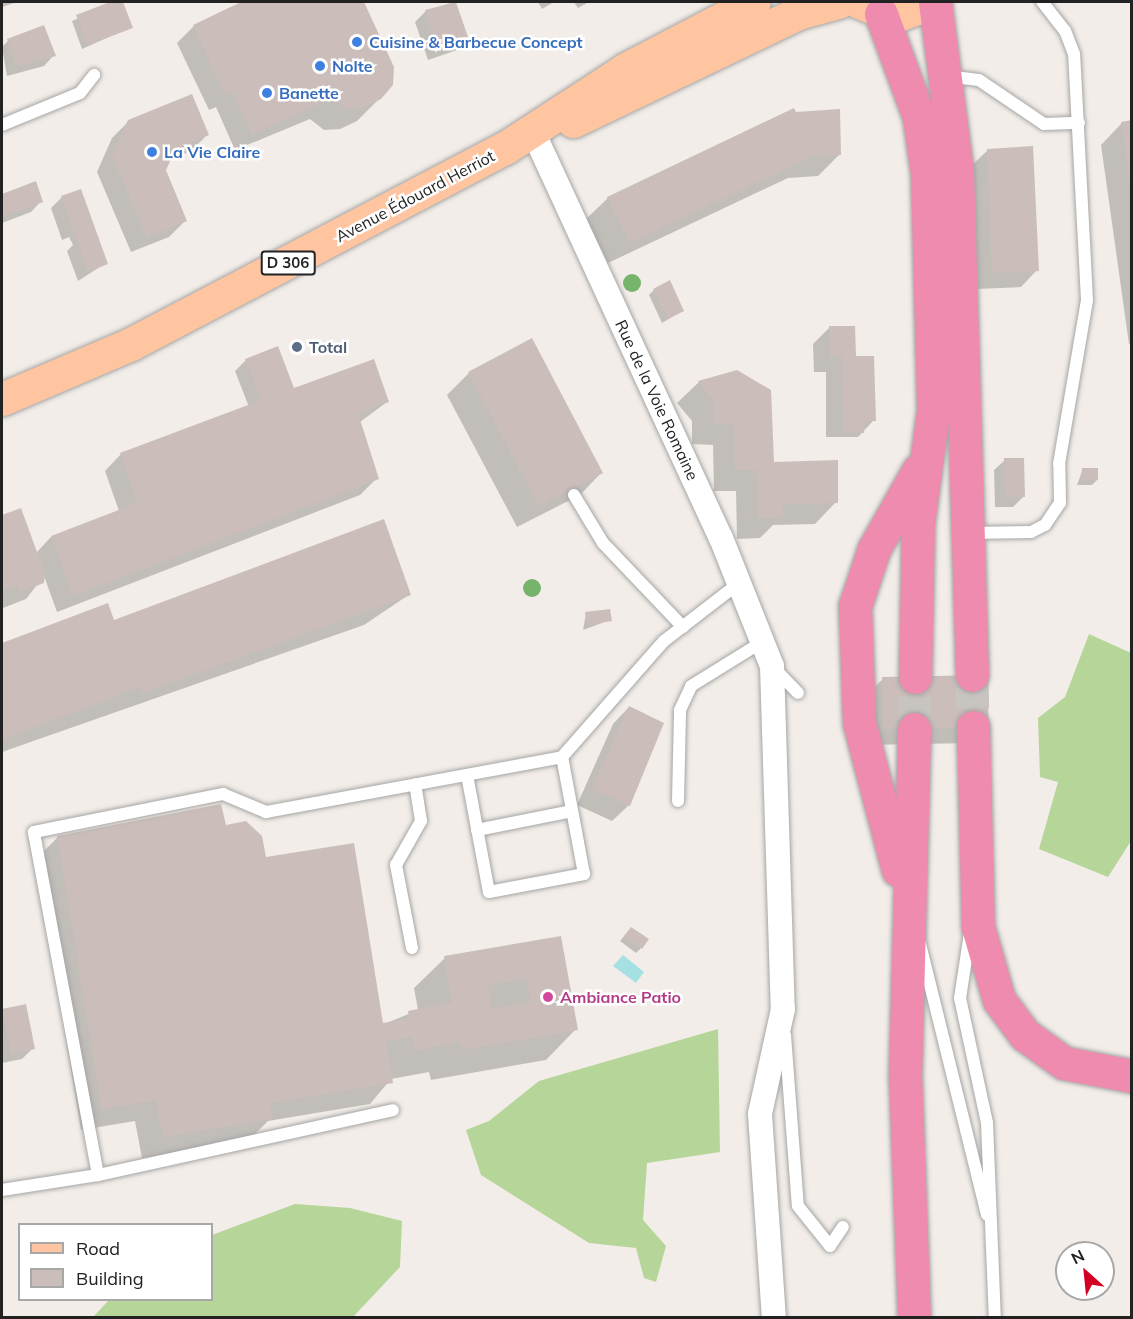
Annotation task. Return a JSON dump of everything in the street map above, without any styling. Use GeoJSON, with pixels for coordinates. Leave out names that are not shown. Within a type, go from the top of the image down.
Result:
{"type":"FeatureCollection","features":[{"type":"Feature","properties":{"kind":"highway"},"geometry":{"type":"LineString","coordinates":[[934,2],[942,75],[957,171],[972,675]]}},
{"type":"Feature","properties":{"kind":"highway"},"geometry":{"type":"LineString","coordinates":[[870,8],[925,145],[930,444],[918,523],[915,676]]}},
{"type":"Feature","properties":{"kind":"highway"},"geometry":{"type":"LineString","coordinates":[[907,904],[859,722],[855,606],[874,549],[930,444]]}},
{"type":"Feature","properties":{"kind":"highway"},"geometry":{"type":"LineString","coordinates":[[973,727],[976,903],[989,976],[1024,1035],[1064,1063],[1131,1076]]}},
{"type":"Feature","properties":{"kind":"highway"},"geometry":{"type":"LineString","coordinates":[[914,1317],[905,1077],[907,904],[915,729]]}},
{"type":"Feature","properties":{"kind":"main road","name":"Avenue Édouard Herriot"},"geometry":{"type":"LineString","coordinates":[[2,399],[131,344],[505,148],[626,69],[754,2]]}},
{"type":"Feature","properties":{"kind":"main road","name":"Avenue Édouard Herriot"},"geometry":{"type":"LineString","coordinates":[[505,148],[635,95],[801,12],[839,2]]}},
{"type":"Feature","properties":{"kind":"main road"},"geometry":{"type":"LineString","coordinates":[[870,8],[910,14],[934,2]]}},
{"type":"Feature","properties":{"kind":"main road","name":"Avenue Édouard Herriot"},"geometry":{"type":"LineString","coordinates":[[2,387],[67,370]]}},
{"type":"Feature","properties":{"kind":"street","name":"Rue de la Voie Romaine"},"geometry":{"type":"LineString","coordinates":[[535,136],[739,583],[772,666]]}},
{"type":"Feature","properties":{"kind":"street"},"geometry":{"type":"LineString","coordinates":[[772,666],[783,1010],[760,1114],[774,1317]]}},
{"type":"Feature","properties":{"kind":"lane"},"geometry":{"type":"LineString","coordinates":[[968,533],[1031,532],[1045,525],[1060,503],[1059,464],[1087,300],[1079,123],[1072,47],[1042,2]]}},
{"type":"Feature","properties":{"kind":"lane"},"geometry":{"type":"LineString","coordinates":[[2,125],[80,93],[94,75]]}},
{"type":"Feature","properties":{"kind":"lane"},"geometry":{"type":"LineString","coordinates":[[942,75],[979,80],[1044,124],[1079,123]]}},
{"type":"Feature","properties":{"kind":"lane"},"geometry":{"type":"LineString","coordinates":[[574,495],[603,543],[683,627]]}},
{"type":"Feature","properties":{"kind":"lane"},"geometry":{"type":"LineString","coordinates":[[98,1175],[34,832],[224,794],[267,812],[562,757],[683,627],[739,583]]}},
{"type":"Feature","properties":{"kind":"lane"},"geometry":{"type":"LineString","coordinates":[[678,801],[680,710],[691,686],[762,642]]}},
{"type":"Feature","properties":{"kind":"lane"},"geometry":{"type":"LineString","coordinates":[[772,666],[798,693]]}},
{"type":"Feature","properties":{"kind":"lane"},"geometry":{"type":"LineString","coordinates":[[467,775],[489,892],[584,874],[562,757]]}},
{"type":"Feature","properties":{"kind":"lane"},"geometry":{"type":"LineString","coordinates":[[412,948],[396,865],[421,821],[415,784]]}},
{"type":"Feature","properties":{"kind":"lane"},"geometry":{"type":"LineString","coordinates":[[477,830],[572,811]]}},
{"type":"Feature","properties":{"kind":"lane"},"geometry":{"type":"LineString","coordinates":[[976,903],[960,998],[987,1123],[995,1317]]}},
{"type":"Feature","properties":{"kind":"lane"},"geometry":{"type":"LineString","coordinates":[[907,904],[935,991],[992,1237]]}},
{"type":"Feature","properties":{"kind":"lane"},"geometry":{"type":"LineString","coordinates":[[783,1010],[798,1206],[830,1246],[843,1227]]}},
{"type":"Feature","properties":{"kind":"lane"},"geometry":{"type":"LineString","coordinates":[[2,1190],[98,1175],[393,1110]]}},
{"type":"Feature","properties":{"kind":"green space"},"geometry":{"type":"Polygon","coordinates":[[[1089,634],[1131,653],[1131,841],[1108,877],[1039,849],[1058,782],[1040,777],[1038,718],[1065,697],[1089,634]]]}},
{"type":"Feature","properties":{"kind":"green space"},"geometry":{"type":"Polygon","coordinates":[[[718,1029],[720,1152],[647,1163],[643,1220],[666,1246],[656,1282],[644,1278],[636,1248],[589,1243],[481,1175],[466,1130],[489,1121],[539,1081],[718,1029]]]}},
{"type":"Feature","properties":{"kind":"green space"},"geometry":{"type":"Polygon","coordinates":[[[295,1204],[350,1208],[402,1221],[400,1267],[353,1317],[93,1317],[108,1301],[213,1301],[213,1235],[295,1204]]]}},
{"type":"Feature","properties":{"kind":"water"},"geometry":{"type":"Polygon","coordinates":[[[623,955],[644,972],[636,983],[613,966],[623,955]]]}},
{"type":"Feature","properties":{"kind":"building"},"geometry":{"type":"Polygon","coordinates":[[[110,2],[123,2],[133,28],[88,45],[76,15],[110,2]]]}},
{"type":"Feature","properties":{"kind":"building"},"geometry":{"type":"Polygon","coordinates":[[[241,2],[364,2],[394,67],[393,85],[381,99],[363,108],[346,109],[332,98],[252,134],[232,92],[225,95],[193,25],[241,2]]]}},
{"type":"Feature","properties":{"kind":"building"},"geometry":{"type":"Polygon","coordinates":[[[456,2],[469,40],[439,51],[425,10],[456,2]]]}},
{"type":"Feature","properties":{"kind":"building"},"geometry":{"type":"Polygon","coordinates":[[[44,25],[56,56],[17,66],[7,39],[44,25]]]}},
{"type":"Feature","properties":{"kind":"building"},"geometry":{"type":"Polygon","coordinates":[[[192,94],[209,135],[176,148],[166,170],[187,221],[147,237],[112,155],[128,120],[192,94]]]}},
{"type":"Feature","properties":{"kind":"building"},"geometry":{"type":"Polygon","coordinates":[[[794,108],[796,112],[840,109],[841,155],[811,157],[630,243],[607,197],[794,108]]]}},
{"type":"Feature","properties":{"kind":"building"},"geometry":{"type":"Polygon","coordinates":[[[1132,120],[1132,183],[1130,183],[1121,122],[1132,120]]]}},
{"type":"Feature","properties":{"kind":"building"},"geometry":{"type":"Polygon","coordinates":[[[1033,146],[1039,271],[992,273],[987,149],[1033,146]]]}},
{"type":"Feature","properties":{"kind":"building"},"geometry":{"type":"Polygon","coordinates":[[[36,181],[43,202],[2,217],[2,194],[36,181]]]}},
{"type":"Feature","properties":{"kind":"building"},"geometry":{"type":"Polygon","coordinates":[[[81,189],[108,264],[88,272],[61,196],[81,189]]]}},
{"type":"Feature","properties":{"kind":"building"},"geometry":{"type":"Polygon","coordinates":[[[670,280],[684,311],[668,319],[653,289],[670,280]]]}},
{"type":"Feature","properties":{"kind":"building"},"geometry":{"type":"Polygon","coordinates":[[[829,326],[855,326],[856,356],[874,356],[876,421],[865,421],[864,433],[843,433],[842,356],[830,357],[829,326]]]}},
{"type":"Feature","properties":{"kind":"building"},"geometry":{"type":"Polygon","coordinates":[[[532,338],[603,473],[539,506],[468,372],[532,338]]]}},
{"type":"Feature","properties":{"kind":"building"},"geometry":{"type":"Polygon","coordinates":[[[278,346],[294,388],[374,359],[389,402],[358,413],[379,479],[73,596],[51,536],[137,503],[120,453],[261,400],[245,359],[278,346]]]}},
{"type":"Feature","properties":{"kind":"building"},"geometry":{"type":"Polygon","coordinates":[[[737,370],[771,390],[774,462],[838,460],[838,503],[783,504],[783,517],[758,518],[757,470],[735,470],[734,424],[713,423],[713,400],[698,381],[737,370]]]}},
{"type":"Feature","properties":{"kind":"building"},"geometry":{"type":"Polygon","coordinates":[[[1004,458],[1024,458],[1025,497],[1005,497],[1004,458]]]}},
{"type":"Feature","properties":{"kind":"building"},"geometry":{"type":"Polygon","coordinates":[[[1082,468],[1098,468],[1098,480],[1081,481],[1082,468]]]}},
{"type":"Feature","properties":{"kind":"building"},"geometry":{"type":"Polygon","coordinates":[[[21,508],[45,574],[44,583],[19,592],[17,585],[2,591],[2,515],[21,508]]]}},
{"type":"Feature","properties":{"kind":"building"},"geometry":{"type":"Polygon","coordinates":[[[384,519],[411,595],[143,693],[140,687],[2,740],[2,643],[108,603],[114,620],[384,519]]]}},
{"type":"Feature","properties":{"kind":"building"},"geometry":{"type":"Polygon","coordinates":[[[610,609],[612,621],[587,625],[585,612],[610,609]]]}},
{"type":"Feature","properties":{"kind":"building"},"geometry":{"type":"Polygon","coordinates":[[[987,675],[989,727],[883,729],[882,677],[987,675]]]}},
{"type":"Feature","properties":{"kind":"building"},"geometry":{"type":"Polygon","coordinates":[[[629,706],[664,723],[630,806],[592,789],[629,706]]]}},
{"type":"Feature","properties":{"kind":"building"},"geometry":{"type":"Polygon","coordinates":[[[221,804],[226,825],[246,821],[262,836],[266,857],[354,843],[383,1023],[409,1019],[408,1011],[452,1002],[444,956],[561,936],[578,1030],[461,1050],[459,1042],[414,1051],[412,1037],[386,1041],[393,1083],[270,1103],[272,1119],[163,1137],[156,1100],[102,1109],[57,836],[221,804]],[[527,978],[488,985],[491,1009],[531,1002],[527,978]]]}},
{"type":"Feature","properties":{"kind":"building"},"geometry":{"type":"Polygon","coordinates":[[[631,927],[649,939],[642,949],[624,936],[631,927]]]}},
{"type":"Feature","properties":{"kind":"building"},"geometry":{"type":"Polygon","coordinates":[[[26,1004],[35,1049],[11,1054],[2,1009],[26,1004]]]}},
{"type":"Feature","properties":{"kind":"tunnel"},"geometry":{"type":"LineString","coordinates":[[972,675],[973,727]]}},
{"type":"Feature","properties":{"kind":"tunnel"},"geometry":{"type":"LineString","coordinates":[[914,729],[915,677]]}},
{"type":"Feature","properties":{"kind":"place","name":"Cuisine & Barbecue Concept"},"geometry":{"type":"Point","coordinates":[357,42]}},
{"type":"Feature","properties":{"kind":"place","name":"Nolte"},"geometry":{"type":"Point","coordinates":[320,66]}},
{"type":"Feature","properties":{"kind":"place","name":"Banette"},"geometry":{"type":"Point","coordinates":[267,93]}},
{"type":"Feature","properties":{"kind":"place","name":"La Vie Claire"},"geometry":{"type":"Point","coordinates":[152,152]}},
{"type":"Feature","properties":{"kind":"place","name":"Total"},"geometry":{"type":"Point","coordinates":[297,347]}},
{"type":"Feature","properties":{"kind":"place","name":"Ambiance Patio"},"geometry":{"type":"Point","coordinates":[548,997]}}]}
